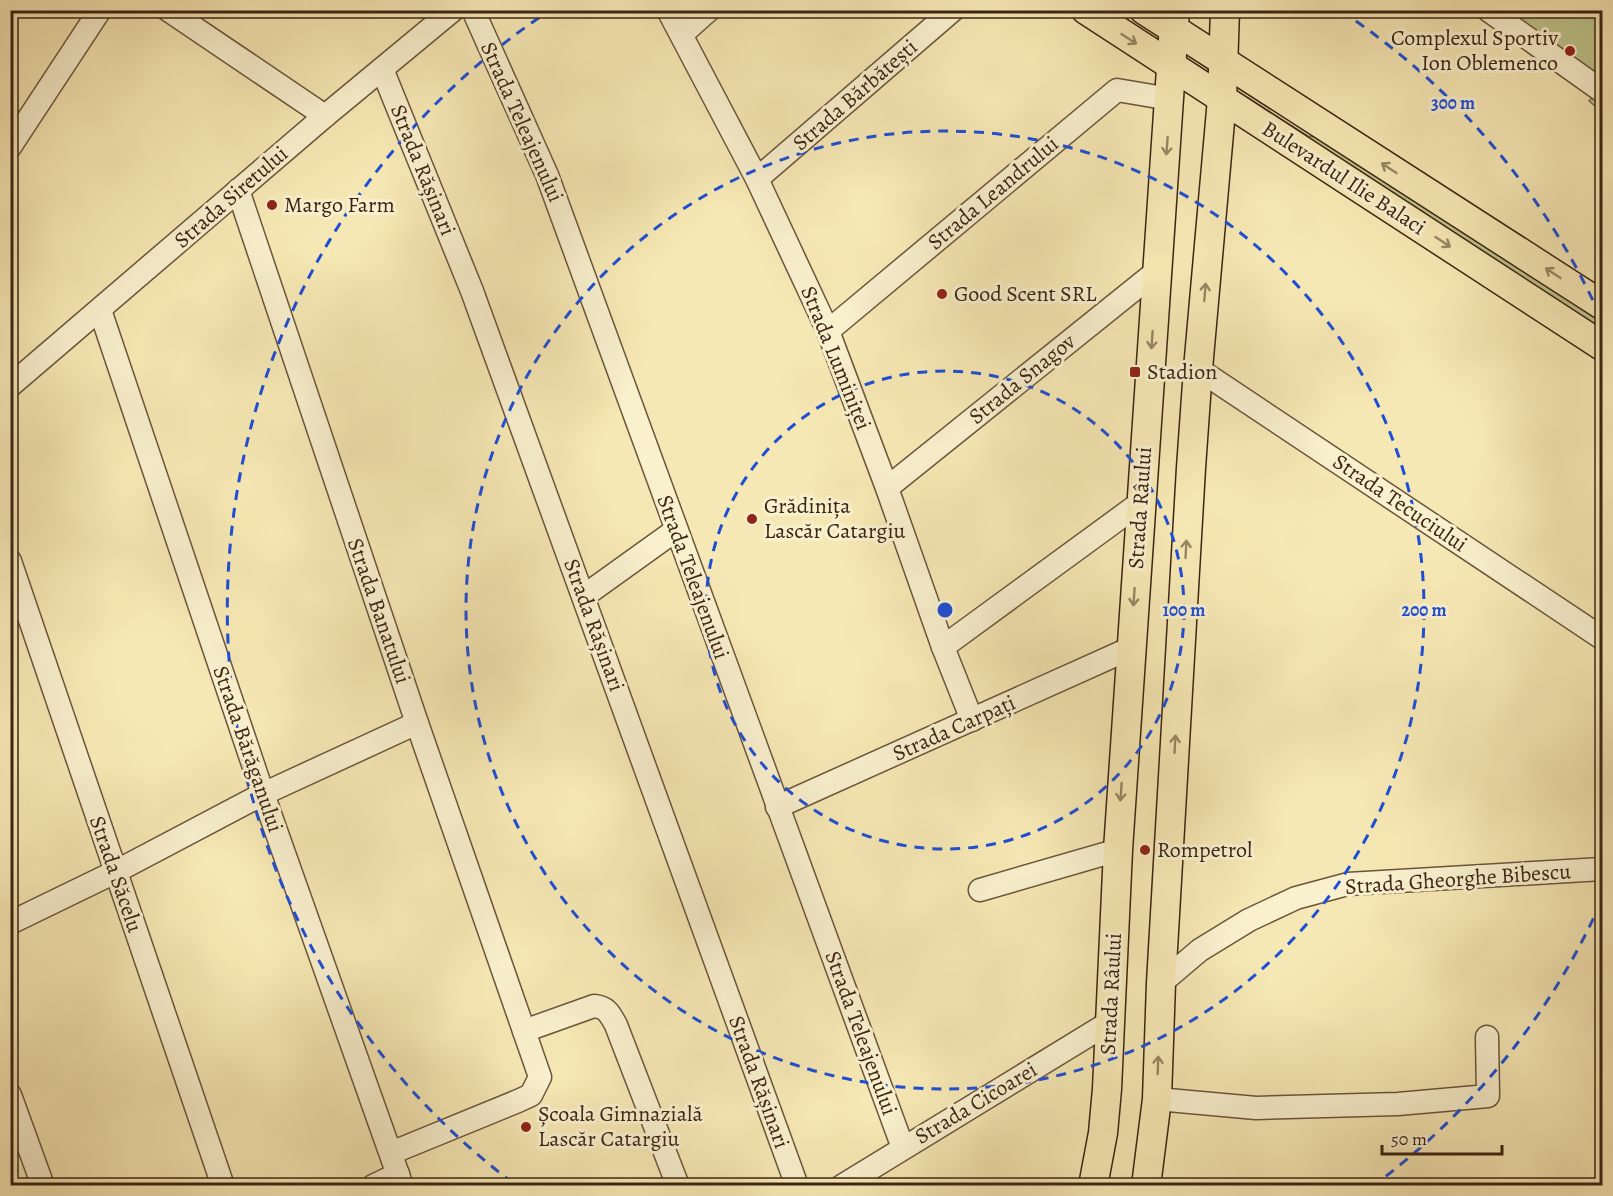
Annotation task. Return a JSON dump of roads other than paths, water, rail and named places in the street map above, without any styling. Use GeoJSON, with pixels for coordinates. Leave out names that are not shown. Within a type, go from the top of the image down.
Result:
{"type":"FeatureCollection","features":[{"type":"Feature","properties":{"kind":"main road","name":"Bulevardul Ilie Balaci"},"geometry":{"type":"LineString","coordinates":[[1086,10],[1602,346]]}},
{"type":"Feature","properties":{"kind":"main road","name":"Bulevardul Ilie Balaci"},"geometry":{"type":"LineString","coordinates":[[1144,10],[1175,20],[1222,61],[1602,304]]}},
{"type":"Feature","properties":{"kind":"main road"},"geometry":{"type":"LineString","coordinates":[[1146,1185],[1157,1099],[1161,983],[1198,369],[1222,99],[1225,10]]}},
{"type":"Feature","properties":{"kind":"main road","name":"Strada Râului"},"geometry":{"type":"LineString","coordinates":[[1093,1185],[1103,1133],[1140,503],[1175,20]]}},
{"type":"Feature","properties":{"kind":"main road"},"geometry":{"type":"LineString","coordinates":[[1218,150],[1228,138],[1243,133],[1271,130]]}},
{"type":"Feature","properties":{"kind":"street"},"geometry":{"type":"LineString","coordinates":[[10,147],[100,10]]}},
{"type":"Feature","properties":{"kind":"street"},"geometry":{"type":"LineString","coordinates":[[168,10],[325,116]]}},
{"type":"Feature","properties":{"kind":"street","name":"Strada Siretului"},"geometry":{"type":"LineString","coordinates":[[14,376],[100,310],[325,116],[453,10]]}},
{"type":"Feature","properties":{"kind":"street","name":"Strada Teleajenului"},"geometry":{"type":"LineString","coordinates":[[473,10],[547,175],[903,1148]]}},
{"type":"Feature","properties":{"kind":"street","name":"Strada Luminiței"},"geometry":{"type":"LineString","coordinates":[[668,10],[757,179],[828,331],[943,647],[972,720]]}},
{"type":"Feature","properties":{"kind":"street"},"geometry":{"type":"LineString","coordinates":[[682,34],[709,10]]}},
{"type":"Feature","properties":{"kind":"street","name":"Strada Bărbătești"},"geometry":{"type":"LineString","coordinates":[[757,179],[953,10]]}},
{"type":"Feature","properties":{"kind":"street"},"geometry":{"type":"LineString","coordinates":[[1488,10],[1602,91]]}},
{"type":"Feature","properties":{"kind":"street","name":"Strada Rășinari"},"geometry":{"type":"LineString","coordinates":[[382,69],[472,291],[796,1185]]}},
{"type":"Feature","properties":{"kind":"street","name":"Strada Leandrului"},"geometry":{"type":"LineString","coordinates":[[828,331],[1117,90],[1170,99]]}},
{"type":"Feature","properties":{"kind":"street","name":"Strada Banatului"},"geometry":{"type":"LineString","coordinates":[[238,190],[417,723],[540,1077],[531,1095],[391,1153]]}},
{"type":"Feature","properties":{"kind":"street","name":"Strada Snagov"},"geometry":{"type":"LineString","coordinates":[[887,488],[1157,271]]}},
{"type":"Feature","properties":{"kind":"street","name":"Strada Bărăganului"},"geometry":{"type":"LineString","coordinates":[[100,310],[262,794],[400,1180]]}},
{"type":"Feature","properties":{"kind":"street","name":"Strada Tecuciului"},"geometry":{"type":"LineString","coordinates":[[1198,369],[1602,638]]}},
{"type":"Feature","properties":{"kind":"street"},"geometry":{"type":"LineString","coordinates":[[943,647],[1140,503]]}},
{"type":"Feature","properties":{"kind":"street"},"geometry":{"type":"LineString","coordinates":[[584,596],[676,530]]}},
{"type":"Feature","properties":{"kind":"street","name":"Strada Săcelu"},"geometry":{"type":"LineString","coordinates":[[10,561],[223,1185]]}},
{"type":"Feature","properties":{"kind":"street","name":"Strada Carpați"},"geometry":{"type":"LineString","coordinates":[[777,807],[1131,648]]}},
{"type":"Feature","properties":{"kind":"street"},"geometry":{"type":"LineString","coordinates":[[10,923],[116,872],[262,794],[417,723]]}},
{"type":"Feature","properties":{"kind":"street"},"geometry":{"type":"LineString","coordinates":[[980,890],[1118,849]]}},
{"type":"Feature","properties":{"kind":"street","name":"Strada Gheorghe Bibescu"},"geometry":{"type":"LineString","coordinates":[[1161,983],[1200,950],[1249,920],[1296,898],[1348,884],[1602,870]]}},
{"type":"Feature","properties":{"kind":"street"},"geometry":{"type":"LineString","coordinates":[[524,1031],[594,1006],[609,1011],[678,1185]]}},
{"type":"Feature","properties":{"kind":"street","name":"Strada Cicoarei"},"geometry":{"type":"LineString","coordinates":[[842,1185],[1110,1022]]}},
{"type":"Feature","properties":{"kind":"street"},"geometry":{"type":"LineString","coordinates":[[1157,1099],[1256,1108],[1398,1104],[1488,1096],[1487,1037]]}},
{"type":"Feature","properties":{"kind":"street"},"geometry":{"type":"LineString","coordinates":[[10,1095],[44,1185]]}},
{"type":"Feature","properties":{"kind":"street"},"geometry":{"type":"LineString","coordinates":[[373,1185],[400,1180]]}},
{"type":"Feature","properties":{"kind":"place","name":"Complexul Sportiv Ion Oblemenco"},"geometry":{"type":"Point","coordinates":[1570,51]}},
{"type":"Feature","properties":{"kind":"place","name":"Margo Farm"},"geometry":{"type":"Point","coordinates":[272,205]}},
{"type":"Feature","properties":{"kind":"place","name":"Good Scent SRL"},"geometry":{"type":"Point","coordinates":[942,294]}},
{"type":"Feature","properties":{"kind":"place","name":"Stadion"},"geometry":{"type":"Point","coordinates":[1135,372]}},
{"type":"Feature","properties":{"kind":"place","name":"Grădinița Lascăr Catargiu"},"geometry":{"type":"Point","coordinates":[752,519]}},
{"type":"Feature","properties":{"kind":"place","name":"Rompetrol"},"geometry":{"type":"Point","coordinates":[1145,850]}},
{"type":"Feature","properties":{"kind":"place","name":"Școala Gimnazială Lascăr Catargiu"},"geometry":{"type":"Point","coordinates":[526,1127]}}]}
